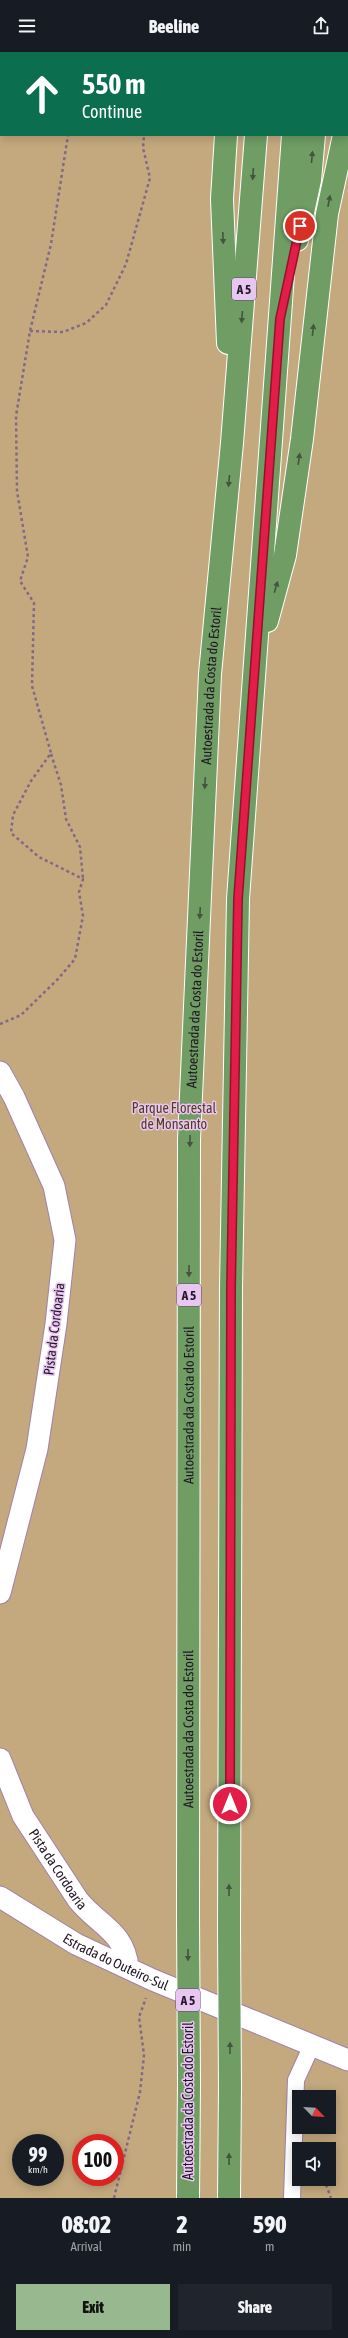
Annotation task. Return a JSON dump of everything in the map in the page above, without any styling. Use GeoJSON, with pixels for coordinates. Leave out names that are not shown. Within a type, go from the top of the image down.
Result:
{"type":"FeatureCollection","features":[{"type":"Feature","properties":{"kind":"highway"},"geometry":{"type":"LineString","coordinates":[[226,136],[222,199],[232,443]]}},
{"type":"Feature","properties":{"kind":"highway","name":"Autoestrada da Costa do Estoril"},"geometry":{"type":"LineString","coordinates":[[188,2198],[189,1140],[210,674],[232,443],[256,136]]}},
{"type":"Feature","properties":{"kind":"highway"},"geometry":{"type":"LineString","coordinates":[[229,2198],[233,1127],[238,899],[294,136]]}},
{"type":"Feature","properties":{"kind":"highway"},"geometry":{"type":"LineString","coordinates":[[280,319],[310,180],[314,136]]}},
{"type":"Feature","properties":{"kind":"highway"},"geometry":{"type":"LineString","coordinates":[[254,665],[285,555],[302,439],[327,214],[344,136]]}},
{"type":"Feature","properties":{"kind":"street","name":"Pista da Cordoaria"},"geometry":{"type":"LineString","coordinates":[[0,1072],[14,1097],[54,1186],[65,1240],[56,1324],[37,1449],[0,1593]]}},
{"type":"Feature","properties":{"kind":"street","name":"Pista da Cordoaria"},"geometry":{"type":"LineString","coordinates":[[0,1759],[23,1816],[78,1900],[87,1911],[122,1942],[127,1955],[128,1968]]}},
{"type":"Feature","properties":{"kind":"street","name":"Estrada do Outeiro-Sul"},"geometry":{"type":"LineString","coordinates":[[0,1897],[76,1944],[128,1968],[348,2060]]}},
{"type":"Feature","properties":{"kind":"street"},"geometry":{"type":"LineString","coordinates":[[292,2198],[296,2080],[312,2045]]}},
{"type":"Feature","properties":{"kind":"path"},"geometry":{"type":"LineString","coordinates":[[0,1024],[20,1015],[58,979],[75,959],[83,916],[79,892],[83,879],[80,847],[66,819],[61,785],[32,686],[34,603],[20,581],[28,557],[17,491],[16,416],[30,331],[50,244],[68,136]]}},
{"type":"Feature","properties":{"kind":"path"},"geometry":{"type":"LineString","coordinates":[[30,331],[63,332],[86,323],[106,305],[126,264],[150,178],[143,148],[144,136]]}},
{"type":"Feature","properties":{"kind":"path"},"geometry":{"type":"LineString","coordinates":[[51,753],[31,781],[13,815],[11,833],[39,857],[83,879]]}},
{"type":"Feature","properties":{"kind":"path"},"geometry":{"type":"LineString","coordinates":[[114,2198],[140,2092],[144,2055],[139,2017],[147,1996]]}},
{"type":"Feature","properties":{"kind":"path"},"geometry":{"type":"LineString","coordinates":[[327,2186],[331,2198]]}},
{"type":"Feature","properties":{"kind":"green space","name":"Parque Florestal de Monsanto"},"geometry":{"type":"Polygon","coordinates":[[[0,136],[348,136],[348,2198],[0,2198],[0,136]]]}},
{"type":"Feature","properties":{"kind":"route"},"geometry":{"type":"LineString","coordinates":[[230,1804],[231,1288],[238,899],[280,319],[300,226]]}}]}
